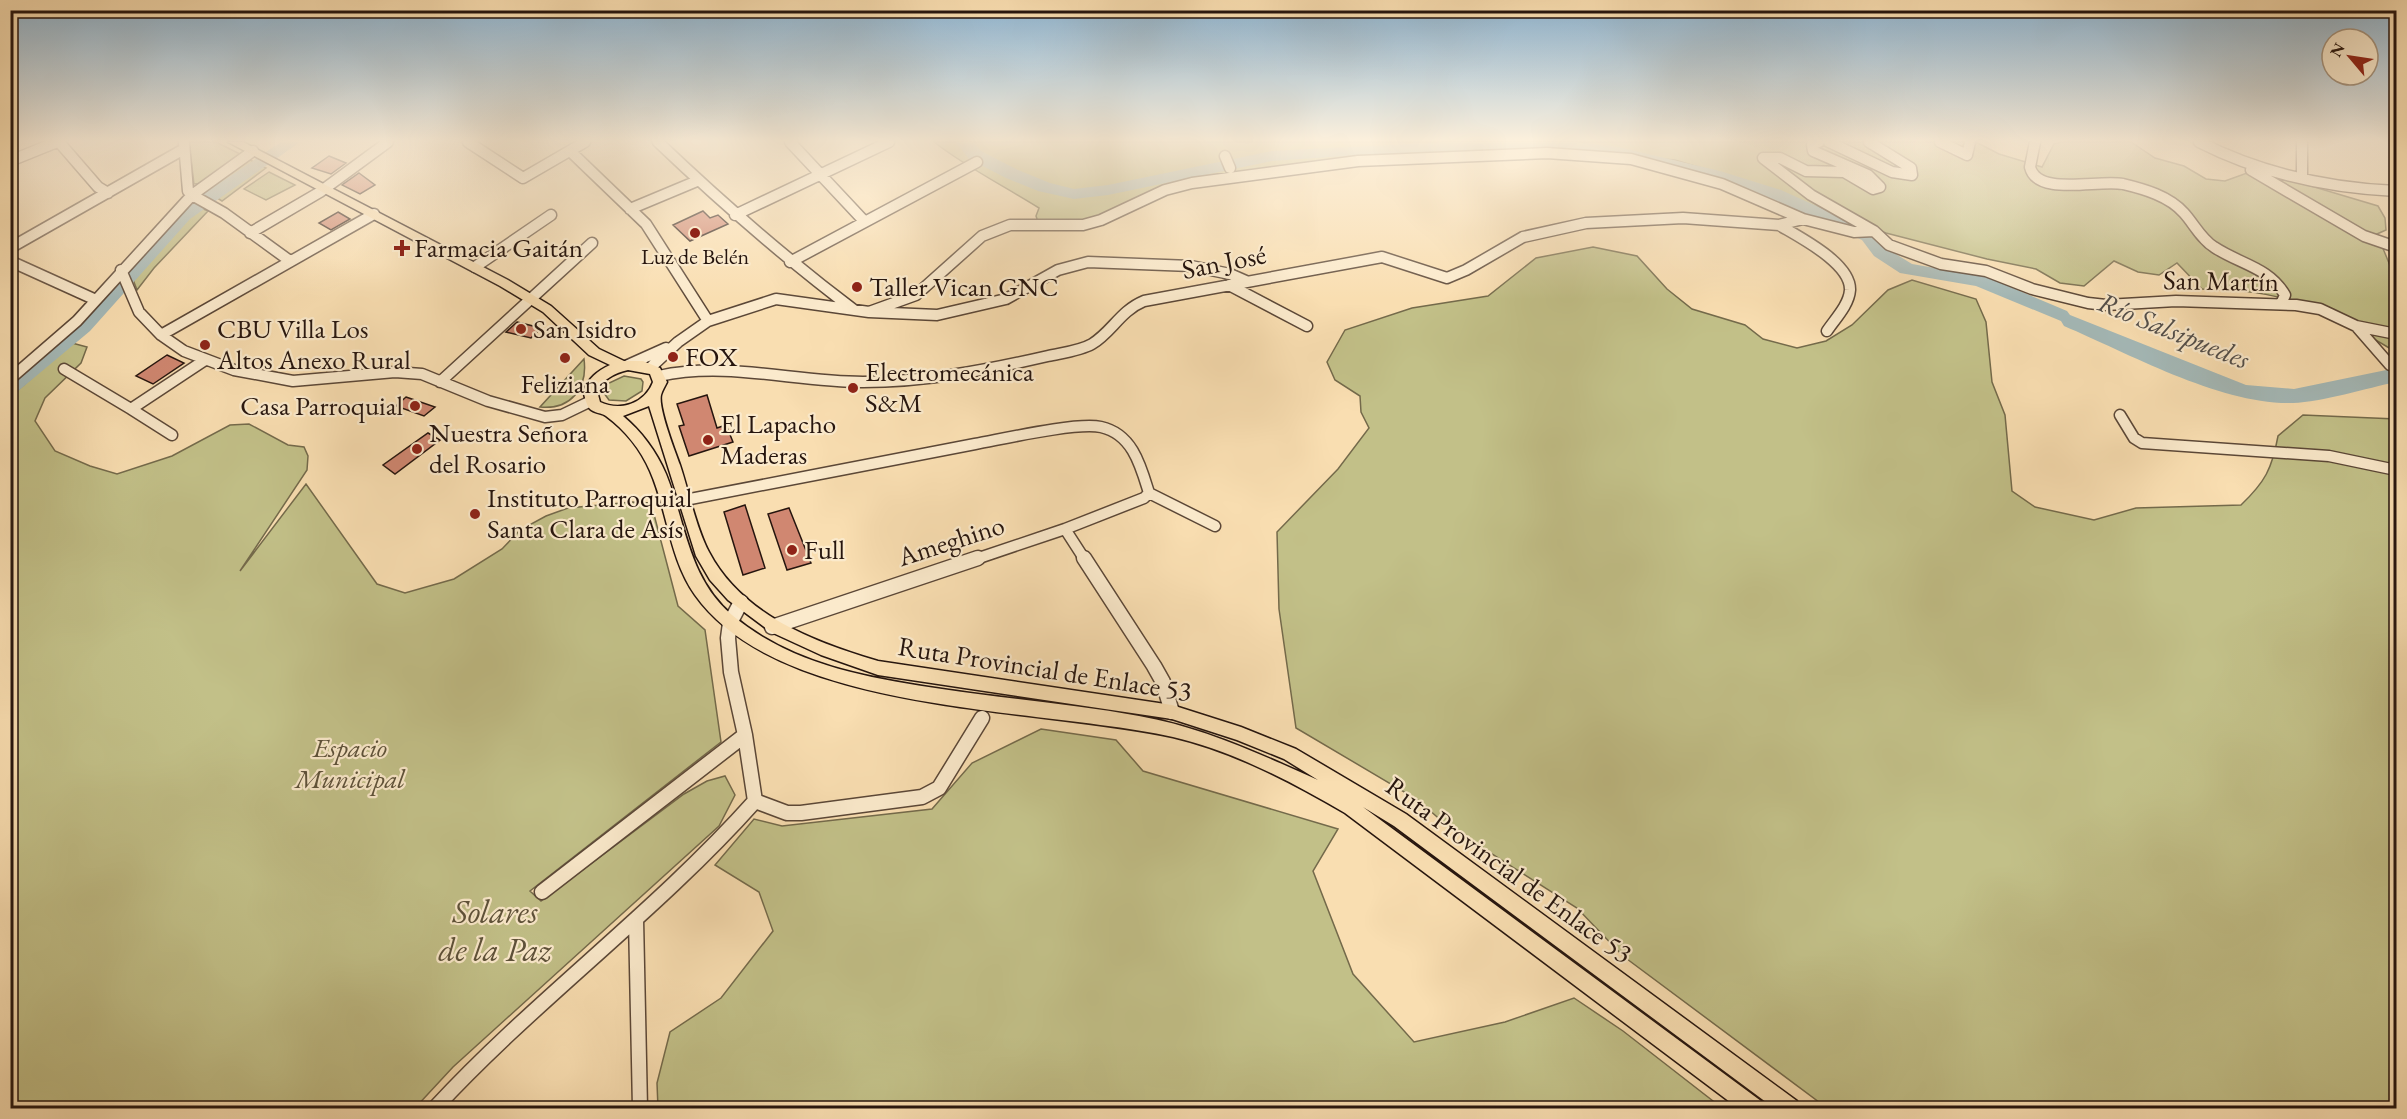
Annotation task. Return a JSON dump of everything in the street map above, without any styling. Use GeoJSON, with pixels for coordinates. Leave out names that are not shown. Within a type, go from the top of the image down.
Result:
{"type":"FeatureCollection","features":[{"type":"Feature","properties":{"kind":"main road"},"geometry":{"type":"LineString","coordinates":[[338,194],[530,298],[559,318],[594,352],[625,366],[654,372],[660,382],[654,395],[630,410],[610,412],[599,408],[591,402],[590,392],[596,381],[597,364],[594,352]]}},
{"type":"Feature","properties":{"kind":"main road"},"geometry":{"type":"LineString","coordinates":[[596,381],[625,366]]}},
{"type":"Feature","properties":{"kind":"main road","name":"Ruta Provincial de Enlace 53"},"geometry":{"type":"LineString","coordinates":[[654,395],[678,498],[687,568],[701,592],[730,623],[757,641],[811,667],[836,675],[915,692],[1138,723],[1176,731],[1231,750],[1312,785],[1398,842],[1754,1108]]}},
{"type":"Feature","properties":{"kind":"main road","name":"Ruta Provincial de Enlace 53"},"geometry":{"type":"LineString","coordinates":[[610,412],[650,456],[678,498],[712,572],[741,602],[772,627],[854,661],[878,668],[1172,712],[1242,734],[1290,754],[1400,820],[1790,1108]]}},
{"type":"Feature","properties":{"kind":"street"},"geometry":{"type":"LineString","coordinates":[[10,248],[106,194]]}},
{"type":"Feature","properties":{"kind":"street"},"geometry":{"type":"LineString","coordinates":[[192,194],[211,205],[290,261]]}},
{"type":"Feature","properties":{"kind":"street"},"geometry":{"type":"LineString","coordinates":[[10,379],[53,343],[190,200],[199,194]]}},
{"type":"Feature","properties":{"kind":"street"},"geometry":{"type":"LineString","coordinates":[[250,233],[313,194]]}},
{"type":"Feature","properties":{"kind":"street"},"geometry":{"type":"LineString","coordinates":[[615,194],[645,224],[708,321]]}},
{"type":"Feature","properties":{"kind":"street"},"geometry":{"type":"LineString","coordinates":[[630,209],[665,194]]}},
{"type":"Feature","properties":{"kind":"street"},"geometry":{"type":"LineString","coordinates":[[711,194],[790,262],[854,310]]}},
{"type":"Feature","properties":{"kind":"street"},"geometry":{"type":"LineString","coordinates":[[735,216],[782,194]]}},
{"type":"Feature","properties":{"kind":"street"},"geometry":{"type":"LineString","coordinates":[[840,194],[864,221]]}},
{"type":"Feature","properties":{"kind":"street"},"geometry":{"type":"LineString","coordinates":[[790,262],[915,194]]}},
{"type":"Feature","properties":{"kind":"street"},"geometry":{"type":"LineString","coordinates":[[869,312],[916,295],[982,236],[1010,225],[1069,227],[1083,225],[1101,220],[1156,194]]}},
{"type":"Feature","properties":{"kind":"street"},"geometry":{"type":"LineString","coordinates":[[1746,194],[1803,219],[1854,232],[1874,231]]}},
{"type":"Feature","properties":{"kind":"street","name":"San Martín"},"geometry":{"type":"LineString","coordinates":[[1810,194],[1874,231],[1900,251],[1941,264],[1986,272],[2032,289],[2088,303],[2106,305],[2176,300],[2281,304],[2320,309],[2356,326],[2397,334]]}},
{"type":"Feature","properties":{"kind":"street"},"geometry":{"type":"LineString","coordinates":[[2148,194],[2173,203],[2183,211],[2199,235],[2214,247],[2267,274],[2280,284],[2284,296],[2281,304]]}},
{"type":"Feature","properties":{"kind":"street"},"geometry":{"type":"LineString","coordinates":[[2293,194],[2364,236],[2397,247]]}},
{"type":"Feature","properties":{"kind":"street"},"geometry":{"type":"LineString","coordinates":[[161,335],[374,214]]}},
{"type":"Feature","properties":{"kind":"street"},"geometry":{"type":"LineString","coordinates":[[475,267],[551,215]]}},
{"type":"Feature","properties":{"kind":"street","name":"San José"},"geometry":{"type":"LineString","coordinates":[[654,372],[712,367],[829,381],[951,377],[1090,345],[1100,339],[1122,311],[1132,305],[1246,280],[1382,257],[1447,278],[1456,276],[1493,251],[1522,238],[1580,224],[1709,217],[1779,225],[1803,219]]}},
{"type":"Feature","properties":{"kind":"street"},"geometry":{"type":"LineString","coordinates":[[1779,225],[1807,242],[1846,272],[1851,280],[1850,293],[1827,331]]}},
{"type":"Feature","properties":{"kind":"street"},"geometry":{"type":"LineString","coordinates":[[440,382],[592,243]]}},
{"type":"Feature","properties":{"kind":"street"},"geometry":{"type":"LineString","coordinates":[[10,261],[96,300]]}},
{"type":"Feature","properties":{"kind":"street"},"geometry":{"type":"LineString","coordinates":[[625,366],[678,342],[708,321],[753,304],[776,299],[869,312],[937,315],[1006,299],[1058,270],[1088,262],[1199,268],[1233,274],[1246,280]]}},
{"type":"Feature","properties":{"kind":"street"},"geometry":{"type":"LineString","coordinates":[[121,272],[139,312],[161,335],[184,351],[234,370],[293,381],[395,372],[422,374],[488,401],[545,417],[562,414],[591,402]]}},
{"type":"Feature","properties":{"kind":"street"},"geometry":{"type":"LineString","coordinates":[[1229,285],[1307,326]]}},
{"type":"Feature","properties":{"kind":"street"},"geometry":{"type":"LineString","coordinates":[[2356,326],[2390,365]]}},
{"type":"Feature","properties":{"kind":"street"},"geometry":{"type":"LineString","coordinates":[[654,372],[678,342]]}},
{"type":"Feature","properties":{"kind":"street"},"geometry":{"type":"LineString","coordinates":[[131,409],[205,360]]}},
{"type":"Feature","properties":{"kind":"street"},"geometry":{"type":"LineString","coordinates":[[64,369],[172,435]]}},
{"type":"Feature","properties":{"kind":"street"},"geometry":{"type":"LineString","coordinates":[[2120,416],[2134,438],[2142,442],[2329,456],[2397,470]]}},
{"type":"Feature","properties":{"kind":"street"},"geometry":{"type":"LineString","coordinates":[[678,498],[1017,436],[1084,427],[1102,427],[1125,440],[1137,455],[1146,496],[1215,526]]}},
{"type":"Feature","properties":{"kind":"street","name":"Ameghino"},"geometry":{"type":"LineString","coordinates":[[772,627],[1065,529],[1146,496]]}},
{"type":"Feature","properties":{"kind":"street"},"geometry":{"type":"LineString","coordinates":[[1065,529],[1154,666],[1163,682],[1172,712]]}},
{"type":"Feature","properties":{"kind":"street"},"geometry":{"type":"LineString","coordinates":[[435,1108],[551,993],[702,860],[755,801],[746,735],[731,672],[728,638],[730,623],[741,602]]}},
{"type":"Feature","properties":{"kind":"street"},"geometry":{"type":"LineString","coordinates":[[755,801],[787,813],[801,813],[922,797],[939,788],[982,718]]}},
{"type":"Feature","properties":{"kind":"street"},"geometry":{"type":"LineString","coordinates":[[543,892],[746,735]]}},
{"type":"Feature","properties":{"kind":"street"},"geometry":{"type":"LineString","coordinates":[[636,919],[640,1108]]}},
{"type":"Feature","properties":{"kind":"green space"},"geometry":{"type":"Polygon","coordinates":[[[211,194],[231,194],[222,201],[211,194]]]}},
{"type":"Feature","properties":{"kind":"green space"},"geometry":{"type":"Polygon","coordinates":[[[254,194],[277,194],[266,200],[254,194]]]}},
{"type":"Feature","properties":{"kind":"green space"},"geometry":{"type":"Polygon","coordinates":[[[1016,194],[1156,194],[1103,216],[1078,221],[1038,222],[1036,216],[1039,208],[1016,194]]]}},
{"type":"Feature","properties":{"kind":"green space"},"geometry":{"type":"Polygon","coordinates":[[[1783,194],[2339,194],[2378,206],[2385,218],[2386,230],[2377,234],[2396,280],[2396,352],[2342,322],[2300,304],[2275,296],[2233,290],[2202,289],[2177,263],[2159,275],[2138,272],[2114,261],[2084,286],[2060,283],[2036,269],[1886,233],[1783,194]]]}},
{"type":"Feature","properties":{"kind":"green space"},"geometry":{"type":"Polygon","coordinates":[[[192,204],[208,211],[154,268],[137,290],[129,269],[192,204]]]}},
{"type":"Feature","properties":{"kind":"green space"},"geometry":{"type":"Polygon","coordinates":[[[1593,247],[1637,256],[1667,289],[1692,309],[1745,325],[1763,339],[1797,348],[1826,341],[1852,325],[1888,290],[1912,280],[1976,299],[1986,322],[1992,382],[2005,415],[2012,491],[2035,507],[2094,520],[2136,508],[2241,505],[2262,482],[2270,466],[2278,436],[2303,415],[2396,419],[2396,1108],[1827,1108],[1623,956],[1577,908],[1445,824],[1418,800],[1296,728],[1279,609],[1277,532],[1338,469],[1369,428],[1361,412],[1360,396],[1335,380],[1327,362],[1345,330],[1412,308],[1488,296],[1536,258],[1593,247]]]}},
{"type":"Feature","properties":{"kind":"green space"},"geometry":{"type":"Polygon","coordinates":[[[72,343],[87,347],[81,363],[45,398],[35,421],[55,451],[90,466],[117,474],[172,456],[230,425],[249,424],[288,445],[304,447],[308,456],[307,470],[240,571],[306,484],[377,584],[405,593],[454,579],[502,549],[520,530],[546,516],[568,508],[632,502],[651,503],[678,606],[705,630],[721,742],[530,891],[541,901],[684,794],[707,781],[725,776],[735,795],[719,826],[453,1067],[415,1108],[11,1108],[11,396],[72,343]]]}},
{"type":"Feature","properties":{"kind":"green space"},"geometry":{"type":"Polygon","coordinates":[[[584,359],[583,380],[575,395],[560,405],[540,407],[584,359]]]}},
{"type":"Feature","properties":{"kind":"green space"},"geometry":{"type":"Polygon","coordinates":[[[624,376],[641,379],[642,391],[626,401],[609,400],[604,393],[607,384],[624,376]]]}},
{"type":"Feature","properties":{"kind":"green space"},"geometry":{"type":"Polygon","coordinates":[[[1041,729],[1116,740],[1143,771],[1338,829],[1313,871],[1353,974],[1414,1042],[1505,1022],[1574,998],[1623,1031],[1722,1108],[658,1108],[657,1083],[670,1032],[721,998],[773,931],[759,892],[715,865],[754,819],[782,826],[932,809],[972,763],[1041,729]]]}},
{"type":"Feature","properties":{"kind":"building","name":"Luz de Belén"},"geometry":{"type":"Polygon","coordinates":[[[703,211],[710,218],[718,215],[728,224],[690,241],[673,225],[703,211]]]}},
{"type":"Feature","properties":{"kind":"building"},"geometry":{"type":"Polygon","coordinates":[[[338,212],[350,219],[331,230],[319,223],[338,212]]]}},
{"type":"Feature","properties":{"kind":"building","name":"San Isidro"},"geometry":{"type":"Polygon","coordinates":[[[517,322],[541,328],[531,338],[506,332],[517,322]]]}},
{"type":"Feature","properties":{"kind":"building"},"geometry":{"type":"Polygon","coordinates":[[[167,355],[184,363],[153,384],[136,376],[167,355]]]}},
{"type":"Feature","properties":{"kind":"building"},"geometry":{"type":"Polygon","coordinates":[[[707,395],[717,428],[726,425],[733,442],[689,456],[679,426],[684,425],[677,404],[707,395]]]}},
{"type":"Feature","properties":{"kind":"building","name":"Casa Parroquial"},"geometry":{"type":"Polygon","coordinates":[[[406,397],[435,407],[424,416],[396,406],[406,397]]]}},
{"type":"Feature","properties":{"kind":"building","name":"Nuestra Señora del Rosario"},"geometry":{"type":"Polygon","coordinates":[[[428,433],[440,440],[395,474],[383,465],[428,433]]]}},
{"type":"Feature","properties":{"kind":"building"},"geometry":{"type":"Polygon","coordinates":[[[745,505],[765,568],[743,575],[724,512],[745,505]]]}},
{"type":"Feature","properties":{"kind":"building"},"geometry":{"type":"Polygon","coordinates":[[[789,508],[811,563],[787,570],[768,514],[789,508]]]}},
{"type":"Feature","properties":{"kind":"waterway","name":"Río Salsipuedes"},"geometry":{"type":"LineString","coordinates":[[10,387],[83,326],[184,215],[215,194]]}},
{"type":"Feature","properties":{"kind":"waterway","name":"Río Salsipuedes"},"geometry":{"type":"LineString","coordinates":[[1775,194],[1868,236],[1880,252],[1907,269],[1980,281],[2060,315]]}},
{"type":"Feature","properties":{"kind":"waterway","name":"Río Salsipuedes"},"geometry":{"type":"LineString","coordinates":[[2071,321],[2180,368],[2244,392],[2294,396],[2396,375]]}},
{"type":"Feature","properties":{"kind":"place","name":"Luz de Belén"},"geometry":{"type":"Point","coordinates":[695,233]}},
{"type":"Feature","properties":{"kind":"place","name":"Farmacia Gaitán"},"geometry":{"type":"Point","coordinates":[402,248]}},
{"type":"Feature","properties":{"kind":"place","name":"Taller Vican GNC"},"geometry":{"type":"Point","coordinates":[857,287]}},
{"type":"Feature","properties":{"kind":"place","name":"San Isidro"},"geometry":{"type":"Point","coordinates":[521,329]}},
{"type":"Feature","properties":{"kind":"place","name":"CBU Villa Los Altos Anexo Rural"},"geometry":{"type":"Point","coordinates":[205,345]}},
{"type":"Feature","properties":{"kind":"place","name":"FOX"},"geometry":{"type":"Point","coordinates":[673,357]}},
{"type":"Feature","properties":{"kind":"place","name":"Feliziana"},"geometry":{"type":"Point","coordinates":[565,358]}},
{"type":"Feature","properties":{"kind":"place","name":"Electromecánica S&M"},"geometry":{"type":"Point","coordinates":[853,388]}},
{"type":"Feature","properties":{"kind":"place","name":"Casa Parroquial"},"geometry":{"type":"Point","coordinates":[415,406]}},
{"type":"Feature","properties":{"kind":"place","name":"El Lapacho Maderas"},"geometry":{"type":"Point","coordinates":[708,440]}},
{"type":"Feature","properties":{"kind":"place","name":"Nuestra Señora del Rosario"},"geometry":{"type":"Point","coordinates":[417,449]}},
{"type":"Feature","properties":{"kind":"place","name":"Instituto Parroquial Santa Clara de Asís"},"geometry":{"type":"Point","coordinates":[475,514]}},
{"type":"Feature","properties":{"kind":"place","name":"Full"},"geometry":{"type":"Point","coordinates":[792,550]}},
{"type":"Feature","properties":{"kind":"park label","name":"Espacio Municipal"},"geometry":{"type":"Point","coordinates":[350,764]}},
{"type":"Feature","properties":{"kind":"park label","name":"Solares de la Paz"},"geometry":{"type":"Point","coordinates":[495,930]}}]}
